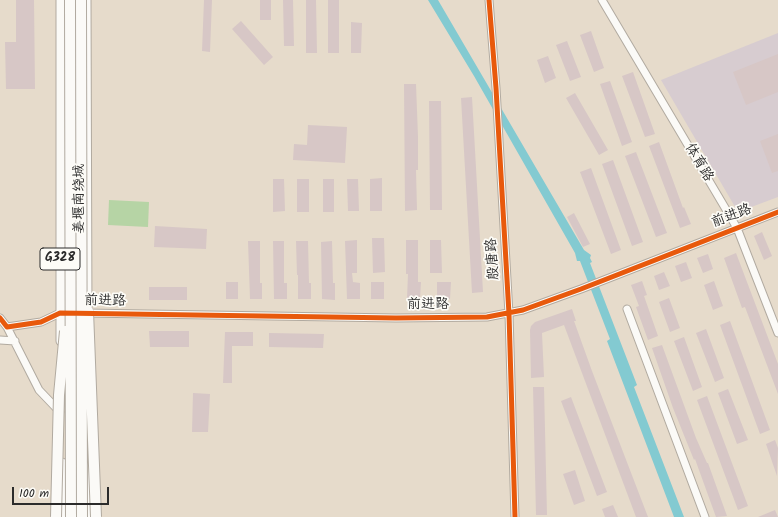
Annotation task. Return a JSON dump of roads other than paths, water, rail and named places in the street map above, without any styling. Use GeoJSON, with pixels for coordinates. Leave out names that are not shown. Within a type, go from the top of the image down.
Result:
{"type":"FeatureCollection","features":[{"type":"Feature","properties":{"kind":"highway","name":"姜堰南绕城"},"geometry":{"type":"LineString","coordinates":[[70,0],[71,517]]}},
{"type":"Feature","properties":{"kind":"highway","name":"姜堰南绕城"},"geometry":{"type":"LineString","coordinates":[[81,0],[82,517]]}},
{"type":"Feature","properties":{"kind":"highway"},"geometry":{"type":"LineString","coordinates":[[81,181],[91,365],[96,517]]}},
{"type":"Feature","properties":{"kind":"highway"},"geometry":{"type":"LineString","coordinates":[[56,517],[59,395],[70,271]]}},
{"type":"Feature","properties":{"kind":"main road","name":"G328"},"geometry":{"type":"LineString","coordinates":[[61,0],[60,313],[62,517]]}},
{"type":"Feature","properties":{"kind":"main road","name":"G328"},"geometry":{"type":"LineString","coordinates":[[86,0],[89,517]]}},
{"type":"Feature","properties":{"kind":"street","name":"殷唐路"},"geometry":{"type":"LineString","coordinates":[[489,0],[496,88],[509,314],[515,517]]}},
{"type":"Feature","properties":{"kind":"street","name":"体育路"},"geometry":{"type":"LineString","coordinates":[[602,0],[737,228],[778,333]]}},
{"type":"Feature","properties":{"kind":"street","name":"前进路"},"geometry":{"type":"LineString","coordinates":[[60,313],[487,318],[523,310],[581,289],[778,212]]}},
{"type":"Feature","properties":{"kind":"street"},"geometry":{"type":"LineString","coordinates":[[627,309],[705,517]]}},
{"type":"Feature","properties":{"kind":"street"},"geometry":{"type":"LineString","coordinates":[[7,327],[41,322],[60,313]]}},
{"type":"Feature","properties":{"kind":"street"},"geometry":{"type":"LineString","coordinates":[[0,318],[15,341],[39,390],[62,414]]}},
{"type":"Feature","properties":{"kind":"street"},"geometry":{"type":"LineString","coordinates":[[0,340],[15,341]]}},
{"type":"Feature","properties":{"kind":"water"},"geometry":{"type":"Polygon","coordinates":[[[428,0],[438,0],[584,250],[591,255],[590,258],[592,262],[590,263],[637,385],[634,387],[684,517],[674,517],[607,341],[610,339],[580,261],[577,261],[575,253],[474,76],[428,0]]]}}]}
